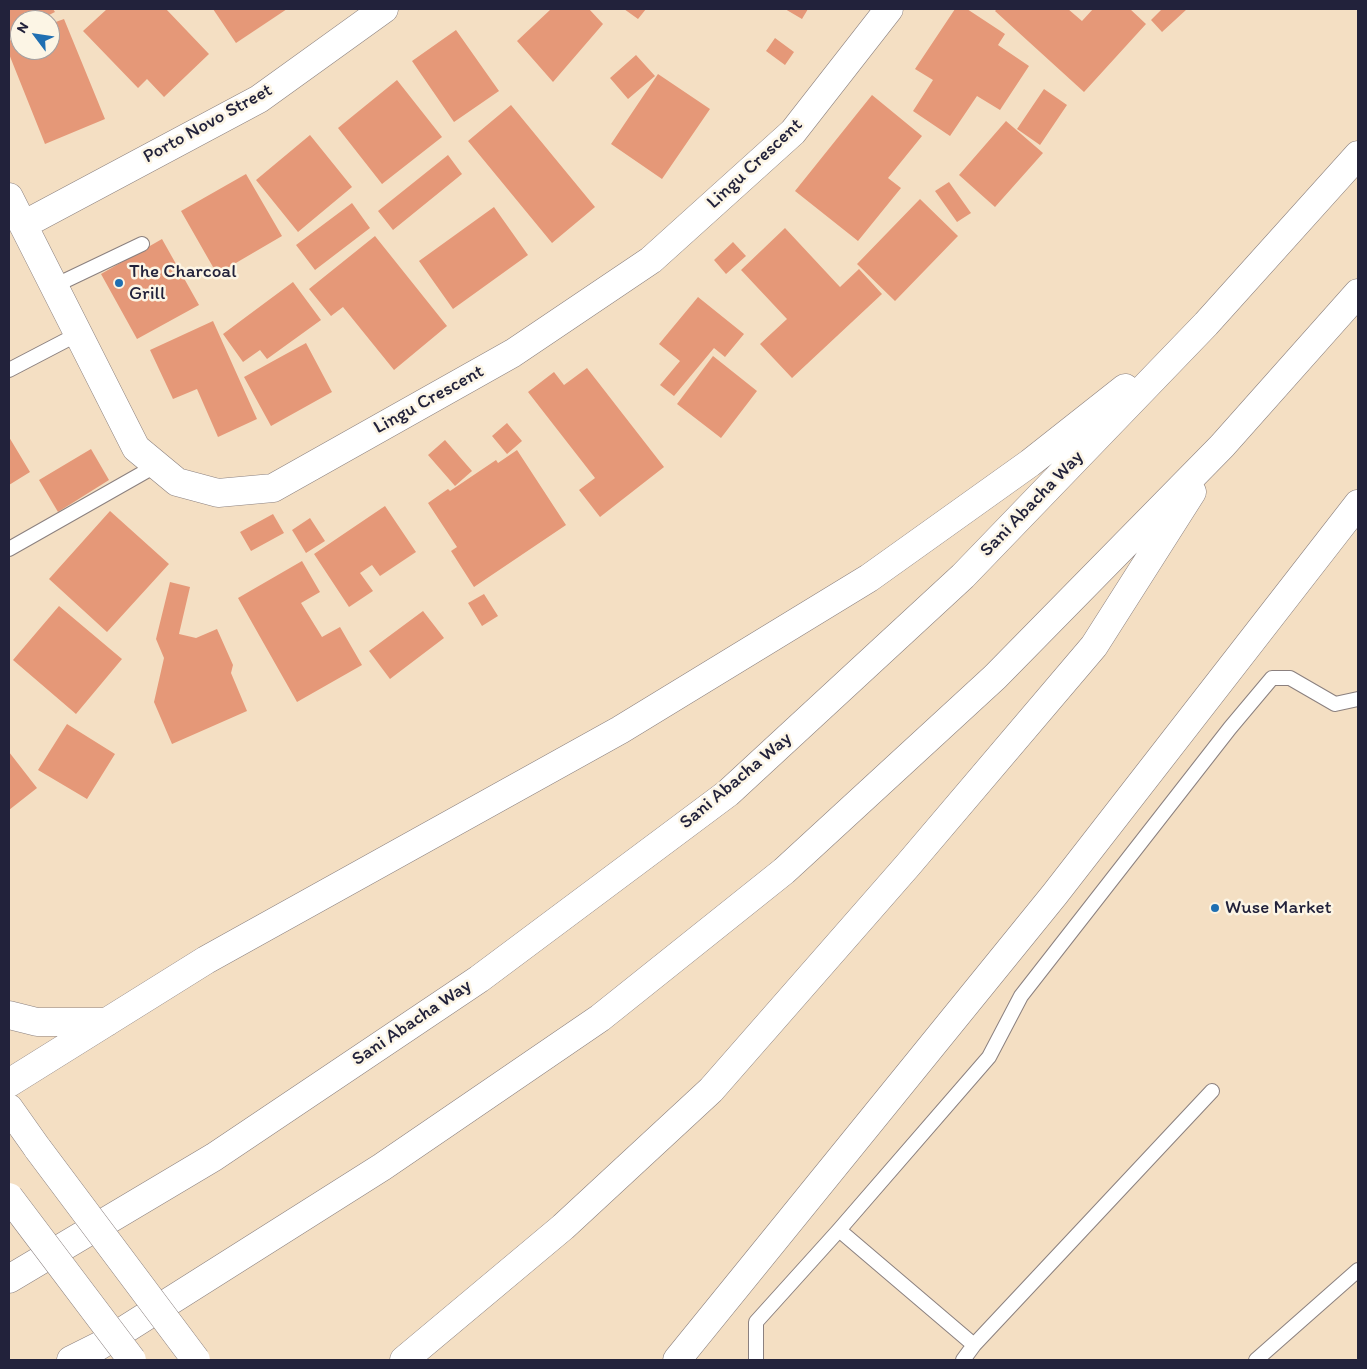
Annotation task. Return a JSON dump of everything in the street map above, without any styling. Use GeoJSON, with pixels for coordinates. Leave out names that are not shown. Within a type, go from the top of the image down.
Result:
{"type":"FeatureCollection","features":[{"type":"Feature","properties":{"kind":"main road","name":"Porto Novo Street"},"geometry":{"type":"LineString","coordinates":[[23,225],[259,99],[384,9]]}},
{"type":"Feature","properties":{"kind":"main road","name":"Lingu Crescent"},"geometry":{"type":"LineString","coordinates":[[9,197],[136,448],[177,482],[218,493],[273,488],[513,353],[651,260],[793,132],[890,9]]}},
{"type":"Feature","properties":{"kind":"main road","name":"Sani Abacha Way"},"geometry":{"type":"LineString","coordinates":[[9,1279],[214,1157],[479,979],[728,793],[963,576],[1206,324],[1358,155]]}},
{"type":"Feature","properties":{"kind":"main road"},"geometry":{"type":"LineString","coordinates":[[71,1360],[98,1346],[382,1167],[608,1012],[784,871],[995,677],[1222,446],[1358,293]]}},
{"type":"Feature","properties":{"kind":"main road"},"geometry":{"type":"LineString","coordinates":[[9,1084],[206,960],[620,730],[869,578],[1030,463],[1206,324]]}},
{"type":"Feature","properties":{"kind":"main road"},"geometry":{"type":"LineString","coordinates":[[404,1360],[563,1227],[710,1090],[908,865],[1094,646],[1222,446]]}},
{"type":"Feature","properties":{"kind":"main road"},"geometry":{"type":"LineString","coordinates":[[677,1360],[1049,902],[1358,504]]}},
{"type":"Feature","properties":{"kind":"main road"},"geometry":{"type":"LineString","coordinates":[[9,1015],[37,1022],[107,1022]]}},
{"type":"Feature","properties":{"kind":"main road"},"geometry":{"type":"LineString","coordinates":[[9,1108],[196,1360]]}},
{"type":"Feature","properties":{"kind":"main road"},"geometry":{"type":"LineString","coordinates":[[9,1197],[132,1360]]}},
{"type":"Feature","properties":{"kind":"lane"},"geometry":{"type":"LineString","coordinates":[[54,286],[142,244]]}},
{"type":"Feature","properties":{"kind":"lane"},"geometry":{"type":"LineString","coordinates":[[9,370],[78,334]]}},
{"type":"Feature","properties":{"kind":"lane"},"geometry":{"type":"LineString","coordinates":[[9,549],[157,464]]}},
{"type":"Feature","properties":{"kind":"lane"},"geometry":{"type":"LineString","coordinates":[[756,1360],[756,1322],[839,1230],[988,1057],[1021,996],[1230,728],[1272,678],[1290,678],[1335,704],[1358,699]]}},
{"type":"Feature","properties":{"kind":"lane"},"geometry":{"type":"LineString","coordinates":[[963,1360],[974,1345],[1212,1091]]}},
{"type":"Feature","properties":{"kind":"lane"},"geometry":{"type":"LineString","coordinates":[[839,1230],[974,1345]]}},
{"type":"Feature","properties":{"kind":"lane"},"geometry":{"type":"LineString","coordinates":[[1256,1360],[1358,1270]]}},
{"type":"Feature","properties":{"kind":"building"},"geometry":{"type":"Polygon","coordinates":[[[9,9],[54,10],[10,10],[9,35],[9,9]]]}},
{"type":"Feature","properties":{"kind":"building"},"geometry":{"type":"Polygon","coordinates":[[[107,9],[166,9],[209,54],[164,97],[147,79],[138,88],[83,31],[107,9]]]}},
{"type":"Feature","properties":{"kind":"building"},"geometry":{"type":"Polygon","coordinates":[[[213,9],[287,9],[236,43],[213,9]]]}},
{"type":"Feature","properties":{"kind":"building"},"geometry":{"type":"Polygon","coordinates":[[[551,9],[589,9],[603,24],[553,82],[517,41],[551,9]]]}},
{"type":"Feature","properties":{"kind":"building"},"geometry":{"type":"Polygon","coordinates":[[[624,9],[646,9],[638,19],[624,9]]]}},
{"type":"Feature","properties":{"kind":"building"},"geometry":{"type":"Polygon","coordinates":[[[785,9],[808,9],[802,19],[785,9]]]}},
{"type":"Feature","properties":{"kind":"building"},"geometry":{"type":"Polygon","coordinates":[[[955,9],[967,9],[1005,34],[998,45],[1029,66],[1000,110],[977,96],[950,136],[913,111],[933,80],[915,69],[955,9]]]}},
{"type":"Feature","properties":{"kind":"building"},"geometry":{"type":"Polygon","coordinates":[[[997,9],[1068,9],[1082,21],[1093,9],[1130,9],[1146,24],[1084,92],[995,11],[997,9]]]}},
{"type":"Feature","properties":{"kind":"building"},"geometry":{"type":"Polygon","coordinates":[[[1162,9],[1187,9],[1162,32],[1151,20],[1162,9]]]}},
{"type":"Feature","properties":{"kind":"building"},"geometry":{"type":"Polygon","coordinates":[[[64,19],[105,119],[45,144],[11,60],[60,60],[60,20],[64,19]]]}},
{"type":"Feature","properties":{"kind":"building"},"geometry":{"type":"Polygon","coordinates":[[[456,30],[499,91],[454,122],[412,61],[456,30]]]}},
{"type":"Feature","properties":{"kind":"building"},"geometry":{"type":"Polygon","coordinates":[[[775,38],[794,52],[785,65],[766,51],[775,38]]]}},
{"type":"Feature","properties":{"kind":"building"},"geometry":{"type":"Polygon","coordinates":[[[636,55],[655,76],[628,99],[610,78],[636,55]]]}},
{"type":"Feature","properties":{"kind":"building"},"geometry":{"type":"Polygon","coordinates":[[[658,74],[710,109],[662,179],[611,144],[658,74]]]}},
{"type":"Feature","properties":{"kind":"building"},"geometry":{"type":"Polygon","coordinates":[[[397,80],[442,137],[382,184],[338,128],[397,80]]]}},
{"type":"Feature","properties":{"kind":"building"},"geometry":{"type":"Polygon","coordinates":[[[1044,89],[1067,105],[1040,145],[1017,129],[1044,89]]]}},
{"type":"Feature","properties":{"kind":"building"},"geometry":{"type":"Polygon","coordinates":[[[872,95],[922,136],[888,178],[901,188],[858,241],[795,191],[872,95]]]}},
{"type":"Feature","properties":{"kind":"building"},"geometry":{"type":"Polygon","coordinates":[[[511,105],[595,207],[552,243],[468,141],[511,105]]]}},
{"type":"Feature","properties":{"kind":"building"},"geometry":{"type":"Polygon","coordinates":[[[1006,121],[1043,153],[995,207],[959,175],[1006,121]]]}},
{"type":"Feature","properties":{"kind":"building"},"geometry":{"type":"Polygon","coordinates":[[[310,135],[352,187],[298,232],[256,180],[310,135]]]}},
{"type":"Feature","properties":{"kind":"building"},"geometry":{"type":"Polygon","coordinates":[[[448,155],[462,174],[393,230],[378,211],[448,155]]]}},
{"type":"Feature","properties":{"kind":"building"},"geometry":{"type":"Polygon","coordinates":[[[246,174],[282,236],[217,274],[181,211],[246,174]]]}},
{"type":"Feature","properties":{"kind":"building"},"geometry":{"type":"Polygon","coordinates":[[[949,182],[971,213],[957,222],[935,191],[949,182]]]}},
{"type":"Feature","properties":{"kind":"building"},"geometry":{"type":"Polygon","coordinates":[[[920,199],[958,236],[895,301],[857,264],[920,199]]]}},
{"type":"Feature","properties":{"kind":"building"},"geometry":{"type":"Polygon","coordinates":[[[352,203],[370,228],[315,270],[296,245],[352,203]]]}},
{"type":"Feature","properties":{"kind":"building"},"geometry":{"type":"Polygon","coordinates":[[[494,207],[528,255],[453,309],[419,261],[494,207]]]}},
{"type":"Feature","properties":{"kind":"building"},"geometry":{"type":"Polygon","coordinates":[[[785,228],[840,287],[859,269],[882,294],[792,378],[760,344],[787,319],[741,270],[785,228]]]}},
{"type":"Feature","properties":{"kind":"building"},"geometry":{"type":"Polygon","coordinates":[[[375,236],[447,326],[394,370],[343,307],[331,316],[309,289],[375,236]]]}},
{"type":"Feature","properties":{"kind":"building"},"geometry":{"type":"Polygon","coordinates":[[[162,239],[199,305],[137,339],[101,274],[162,239]]]}},
{"type":"Feature","properties":{"kind":"building"},"geometry":{"type":"Polygon","coordinates":[[[733,242],[746,256],[726,274],[714,260],[733,242]]]}},
{"type":"Feature","properties":{"kind":"building"},"geometry":{"type":"Polygon","coordinates":[[[293,282],[321,320],[267,359],[260,350],[243,362],[223,334],[293,282]]]}},
{"type":"Feature","properties":{"kind":"building"},"geometry":{"type":"Polygon","coordinates":[[[698,297],[744,334],[725,357],[714,348],[674,396],[660,385],[680,361],[659,344],[698,297]]]}},
{"type":"Feature","properties":{"kind":"building"},"geometry":{"type":"Polygon","coordinates":[[[213,321],[257,419],[218,437],[197,389],[173,399],[150,350],[213,321]]]}},
{"type":"Feature","properties":{"kind":"building"},"geometry":{"type":"Polygon","coordinates":[[[306,343],[332,392],[271,426],[244,377],[306,343]]]}},
{"type":"Feature","properties":{"kind":"building"},"geometry":{"type":"Polygon","coordinates":[[[713,356],[757,391],[721,438],[677,404],[713,356]]]}},
{"type":"Feature","properties":{"kind":"building"},"geometry":{"type":"Polygon","coordinates":[[[587,368],[664,467],[600,517],[579,490],[595,478],[528,392],[554,372],[564,385],[587,368]]]}},
{"type":"Feature","properties":{"kind":"building"},"geometry":{"type":"Polygon","coordinates":[[[507,423],[522,441],[507,454],[492,436],[507,423]]]}},
{"type":"Feature","properties":{"kind":"building"},"geometry":{"type":"Polygon","coordinates":[[[9,437],[30,472],[9,485],[9,437]]]}},
{"type":"Feature","properties":{"kind":"building"},"geometry":{"type":"Polygon","coordinates":[[[445,440],[472,471],[455,486],[428,455],[445,440]]]}},
{"type":"Feature","properties":{"kind":"building"},"geometry":{"type":"Polygon","coordinates":[[[91,449],[109,480],[58,512],[39,480],[91,449]]]}},
{"type":"Feature","properties":{"kind":"building"},"geometry":{"type":"Polygon","coordinates":[[[517,450],[566,525],[474,587],[451,551],[457,547],[428,503],[448,489],[450,491],[496,460],[498,463],[517,450]]]}},
{"type":"Feature","properties":{"kind":"building"},"geometry":{"type":"Polygon","coordinates":[[[385,506],[416,552],[380,576],[372,565],[360,573],[373,591],[349,607],[314,554],[385,506]]]}},
{"type":"Feature","properties":{"kind":"building"},"geometry":{"type":"Polygon","coordinates":[[[110,511],[169,564],[107,632],[49,579],[110,511]]]}},
{"type":"Feature","properties":{"kind":"building"},"geometry":{"type":"Polygon","coordinates":[[[273,514],[284,533],[251,551],[240,532],[273,514]]]}},
{"type":"Feature","properties":{"kind":"building"},"geometry":{"type":"Polygon","coordinates":[[[310,518],[325,541],[306,553],[292,530],[310,518]]]}},
{"type":"Feature","properties":{"kind":"building"},"geometry":{"type":"Polygon","coordinates":[[[302,561],[320,592],[301,603],[322,637],[340,627],[362,665],[297,702],[238,598],[302,561]]]}},
{"type":"Feature","properties":{"kind":"building"},"geometry":{"type":"Polygon","coordinates":[[[170,582],[190,587],[179,634],[196,638],[217,629],[233,665],[231,673],[247,711],[172,744],[154,702],[164,658],[156,639],[170,582]]]}},
{"type":"Feature","properties":{"kind":"building"},"geometry":{"type":"Polygon","coordinates":[[[484,594],[498,616],[482,626],[468,603],[484,594]]]}},
{"type":"Feature","properties":{"kind":"building"},"geometry":{"type":"Polygon","coordinates":[[[59,606],[122,659],[76,714],[13,660],[59,606]]]}},
{"type":"Feature","properties":{"kind":"building"},"geometry":{"type":"Polygon","coordinates":[[[423,611],[444,638],[390,679],[369,651],[423,611]]]}},
{"type":"Feature","properties":{"kind":"building"},"geometry":{"type":"Polygon","coordinates":[[[67,724],[115,754],[87,799],[38,770],[67,724]]]}},
{"type":"Feature","properties":{"kind":"building"},"geometry":{"type":"Polygon","coordinates":[[[9,752],[37,788],[9,810],[9,752]]]}},
{"type":"Feature","properties":{"kind":"place","name":"The Charcoal Grill"},"geometry":{"type":"Point","coordinates":[119,283]}},
{"type":"Feature","properties":{"kind":"place","name":"Wuse Market"},"geometry":{"type":"Point","coordinates":[1215,908]}}]}
